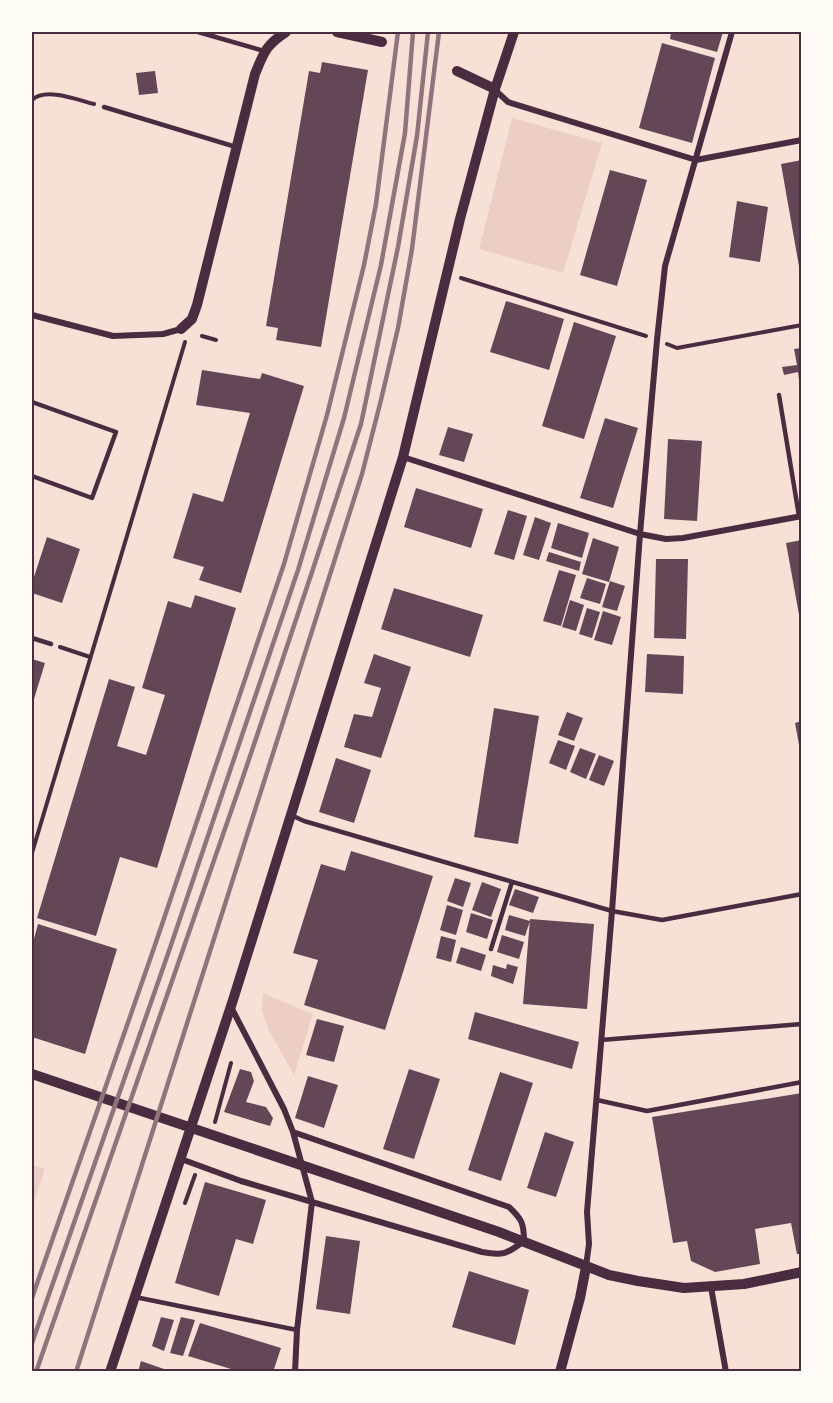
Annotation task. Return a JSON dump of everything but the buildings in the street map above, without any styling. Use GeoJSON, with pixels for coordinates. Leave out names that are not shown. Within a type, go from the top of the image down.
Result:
{"type":"FeatureCollection","features":[{"type":"Feature","properties":{"kind":"street"},"geometry":{"type":"LineString","coordinates":[[32,315],[113,336],[163,334],[181,329],[192,319],[255,74],[273,35],[286,32]]}},
{"type":"Feature","properties":{"kind":"street"},"geometry":{"type":"LineString","coordinates":[[337,32],[382,42]]}},
{"type":"Feature","properties":{"kind":"street"},"geometry":{"type":"LineString","coordinates":[[110,1371],[231,1007],[403,457],[460,219],[495,89],[514,32]]}},
{"type":"Feature","properties":{"kind":"street"},"geometry":{"type":"LineString","coordinates":[[561,1371],[580,1298],[589,1244],[587,1212],[640,534],[665,266],[732,32]]}},
{"type":"Feature","properties":{"kind":"street"},"geometry":{"type":"LineString","coordinates":[[457,71],[495,89],[508,102],[696,160],[801,140]]}},
{"type":"Feature","properties":{"kind":"street"},"geometry":{"type":"LineString","coordinates":[[403,457],[640,534],[666,539],[683,538],[800,516]]}},
{"type":"Feature","properties":{"kind":"street"},"geometry":{"type":"LineString","coordinates":[[231,1007],[284,1109],[293,1131],[312,1202],[297,1330],[295,1371]]}},
{"type":"Feature","properties":{"kind":"street"},"geometry":{"type":"LineString","coordinates":[[32,1074],[499,1232],[609,1275],[684,1288],[744,1284],[801,1272]]}},
{"type":"Feature","properties":{"kind":"street"},"geometry":{"type":"LineString","coordinates":[[293,1131],[509,1207],[519,1216],[524,1226],[524,1241]]}},
{"type":"Feature","properties":{"kind":"street"},"geometry":{"type":"LineString","coordinates":[[181,1159],[241,1181],[482,1252],[496,1255],[509,1253],[524,1241]]}},
{"type":"Feature","properties":{"kind":"street"},"geometry":{"type":"LineString","coordinates":[[711,1287],[726,1371]]}},
{"type":"Feature","properties":{"kind":"lane"},"geometry":{"type":"LineString","coordinates":[[198,32],[264,51]]}},
{"type":"Feature","properties":{"kind":"lane"},"geometry":{"type":"LineString","coordinates":[[104,107],[237,147]]}},
{"type":"Feature","properties":{"kind":"lane"},"geometry":{"type":"LineString","coordinates":[[779,395],[800,516]]}},
{"type":"Feature","properties":{"kind":"lane"},"geometry":{"type":"LineString","coordinates":[[32,402],[116,432],[92,498],[32,476]]}},
{"type":"Feature","properties":{"kind":"lane"},"geometry":{"type":"LineString","coordinates":[[32,638],[51,644]]}},
{"type":"Feature","properties":{"kind":"lane"},"geometry":{"type":"LineString","coordinates":[[291,815],[304,821],[612,912],[662,920],[801,894]]}},
{"type":"Feature","properties":{"kind":"lane"},"geometry":{"type":"LineString","coordinates":[[491,949],[512,882]]}},
{"type":"Feature","properties":{"kind":"lane"},"geometry":{"type":"LineString","coordinates":[[601,1040],[801,1024]]}},
{"type":"Feature","properties":{"kind":"lane"},"geometry":{"type":"LineString","coordinates":[[597,1100],[646,1111],[801,1082]]}},
{"type":"Feature","properties":{"kind":"lane"},"geometry":{"type":"LineString","coordinates":[[135,1297],[297,1330]]}},
{"type":"Feature","properties":{"kind":"path"},"geometry":{"type":"LineString","coordinates":[[32,100],[36,96],[58,94],[104,107]]}},
{"type":"Feature","properties":{"kind":"path"},"geometry":{"type":"LineString","coordinates":[[461,278],[677,348],[801,325]]}},
{"type":"Feature","properties":{"kind":"path"},"geometry":{"type":"LineString","coordinates":[[32,853],[185,343],[181,329]]}},
{"type":"Feature","properties":{"kind":"path"},"geometry":{"type":"LineString","coordinates":[[202,336],[216,340]]}},
{"type":"Feature","properties":{"kind":"path"},"geometry":{"type":"LineString","coordinates":[[51,644],[90,657]]}},
{"type":"Feature","properties":{"kind":"path"},"geometry":{"type":"LineString","coordinates":[[213,1127],[231,1062]]}},
{"type":"Feature","properties":{"kind":"shaded area"},"geometry":{"type":"Polygon","coordinates":[[[512,118],[602,143],[563,273],[479,249],[512,118]]]}},
{"type":"Feature","properties":{"kind":"shaded area"},"geometry":{"type":"Polygon","coordinates":[[[263,993],[313,1014],[294,1075],[268,1029],[262,1011],[263,993]]]}},
{"type":"Feature","properties":{"kind":"shaded area"},"geometry":{"type":"Polygon","coordinates":[[[32,1165],[45,1169],[32,1208],[32,1165]]]}},
{"type":"Feature","properties":{"kind":"railway"},"geometry":{"type":"LineString","coordinates":[[32,1298],[284,564],[327,415],[364,265],[376,204],[398,32]]}},
{"type":"Feature","properties":{"kind":"railway"},"geometry":{"type":"LineString","coordinates":[[32,1343],[170,948],[298,570],[344,418],[381,265],[405,133],[413,32]]}},
{"type":"Feature","properties":{"kind":"railway"},"geometry":{"type":"LineString","coordinates":[[36,1372],[243,777],[361,424],[398,247],[417,136],[428,32]]}},
{"type":"Feature","properties":{"kind":"railway"},"geometry":{"type":"LineString","coordinates":[[76,1372],[362,474],[398,328],[412,249],[439,32]]}}]}
